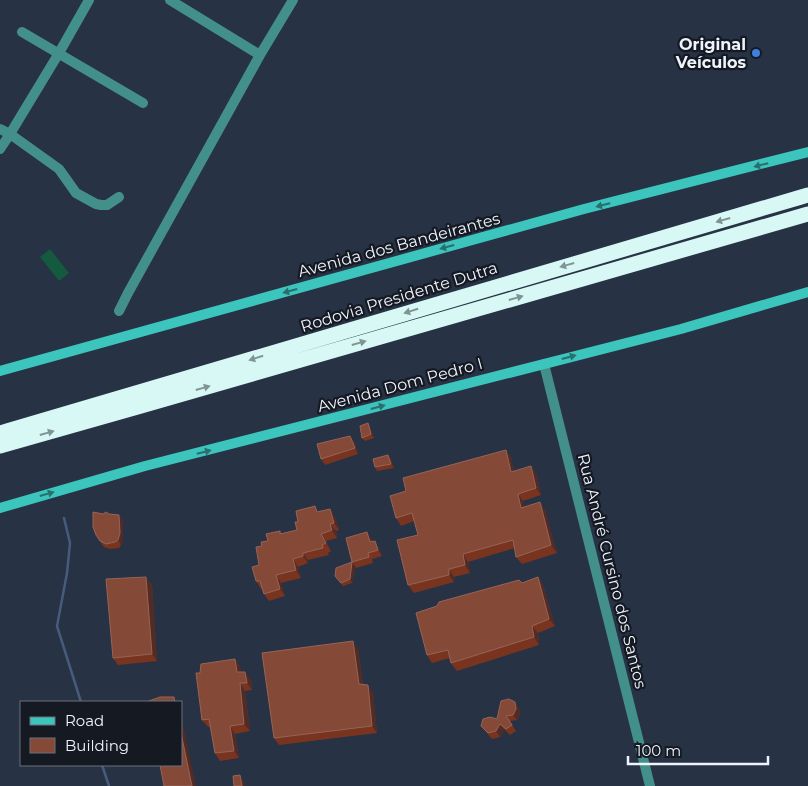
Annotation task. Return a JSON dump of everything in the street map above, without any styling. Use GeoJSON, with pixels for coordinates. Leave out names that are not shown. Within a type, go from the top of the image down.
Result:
{"type":"FeatureCollection","features":[{"type":"Feature","properties":{"kind":"highway","name":"Rodovia Presidente Dutra"},"geometry":{"type":"LineString","coordinates":[[0,433],[808,195]]}},
{"type":"Feature","properties":{"kind":"highway","name":"Rodovia Presidente Dutra"},"geometry":{"type":"LineString","coordinates":[[0,446],[808,214]]}},
{"type":"Feature","properties":{"kind":"main road","name":"Avenida dos Bandeirantes"},"geometry":{"type":"LineString","coordinates":[[0,371],[584,209],[808,152]]}},
{"type":"Feature","properties":{"kind":"main road","name":"Avenida Dom Pedro I"},"geometry":{"type":"LineString","coordinates":[[0,508],[145,466],[681,329],[808,292]]}},
{"type":"Feature","properties":{"kind":"street"},"geometry":{"type":"LineString","coordinates":[[0,149],[59,54],[89,0]]}},
{"type":"Feature","properties":{"kind":"street"},"geometry":{"type":"LineString","coordinates":[[172,0],[260,55]]}},
{"type":"Feature","properties":{"kind":"street"},"geometry":{"type":"LineString","coordinates":[[119,311],[260,55],[293,0]]}},
{"type":"Feature","properties":{"kind":"street"},"geometry":{"type":"LineString","coordinates":[[22,32],[143,103]]}},
{"type":"Feature","properties":{"kind":"street"},"geometry":{"type":"LineString","coordinates":[[0,128],[58,169],[76,194],[101,205],[107,205],[120,197]]}},
{"type":"Feature","properties":{"kind":"street","name":"Rua André Cursino dos Santos"},"geometry":{"type":"LineString","coordinates":[[544,364],[650,786]]}},
{"type":"Feature","properties":{"kind":"green space"},"geometry":{"type":"Polygon","coordinates":[[[50,249],[69,273],[59,281],[40,257],[50,249]]]}},
{"type":"Feature","properties":{"kind":"building"},"geometry":{"type":"Polygon","coordinates":[[[368,423],[371,434],[362,438],[360,426],[368,423]]]}},
{"type":"Feature","properties":{"kind":"building"},"geometry":{"type":"Polygon","coordinates":[[[350,436],[355,448],[321,459],[317,444],[350,436]]]}},
{"type":"Feature","properties":{"kind":"building"},"geometry":{"type":"Polygon","coordinates":[[[506,450],[511,472],[531,466],[536,488],[518,494],[521,508],[540,502],[551,545],[516,557],[513,540],[463,554],[465,565],[449,569],[449,575],[408,585],[397,540],[418,535],[412,513],[396,518],[390,496],[406,491],[403,478],[506,450]]]}},
{"type":"Feature","properties":{"kind":"building"},"geometry":{"type":"Polygon","coordinates":[[[388,455],[391,464],[375,467],[373,459],[388,455]]]}},
{"type":"Feature","properties":{"kind":"building"},"geometry":{"type":"Polygon","coordinates":[[[315,506],[317,512],[330,509],[334,523],[330,524],[332,530],[321,534],[326,543],[322,545],[323,548],[303,553],[303,556],[293,559],[296,570],[276,575],[280,589],[264,594],[260,581],[256,581],[252,567],[259,565],[256,547],[262,546],[261,542],[268,541],[266,534],[280,531],[280,534],[297,530],[295,522],[298,522],[296,511],[315,506]]]}},
{"type":"Feature","properties":{"kind":"building"},"geometry":{"type":"Polygon","coordinates":[[[93,512],[119,515],[120,533],[118,540],[106,544],[100,541],[93,527],[93,512]]]}},
{"type":"Feature","properties":{"kind":"building"},"geometry":{"type":"Polygon","coordinates":[[[367,532],[370,542],[375,541],[378,550],[368,553],[369,557],[352,562],[346,538],[367,532]]]}},
{"type":"Feature","properties":{"kind":"building"},"geometry":{"type":"Polygon","coordinates":[[[352,562],[350,579],[341,583],[335,576],[336,568],[352,562]]]}},
{"type":"Feature","properties":{"kind":"building"},"geometry":{"type":"Polygon","coordinates":[[[146,577],[152,654],[113,658],[106,579],[146,577]]]}},
{"type":"Feature","properties":{"kind":"building"},"geometry":{"type":"Polygon","coordinates":[[[538,577],[549,619],[532,626],[534,637],[451,663],[448,650],[427,655],[416,613],[437,606],[439,602],[519,580],[522,583],[538,577]]]}},
{"type":"Feature","properties":{"kind":"building"},"geometry":{"type":"Polygon","coordinates":[[[353,641],[359,684],[368,685],[372,726],[274,738],[262,653],[353,641]]]}},
{"type":"Feature","properties":{"kind":"building"},"geometry":{"type":"Polygon","coordinates":[[[235,659],[237,672],[245,672],[247,683],[240,683],[244,724],[230,726],[234,751],[215,753],[209,719],[202,720],[196,673],[200,673],[201,664],[235,659]]]}},
{"type":"Feature","properties":{"kind":"building"},"geometry":{"type":"Polygon","coordinates":[[[160,697],[174,697],[175,701],[149,701],[160,697]]]}},
{"type":"Feature","properties":{"kind":"building"},"geometry":{"type":"Polygon","coordinates":[[[509,699],[515,702],[516,709],[513,715],[506,716],[512,725],[506,729],[500,724],[496,731],[488,733],[481,726],[483,719],[490,717],[497,719],[501,701],[509,699]]]}},
{"type":"Feature","properties":{"kind":"building"},"geometry":{"type":"Polygon","coordinates":[[[182,738],[192,786],[164,786],[160,766],[182,766],[182,738]]]}},
{"type":"Feature","properties":{"kind":"building"},"geometry":{"type":"Polygon","coordinates":[[[240,775],[242,786],[234,786],[233,776],[240,775]]]}},
{"type":"Feature","properties":{"kind":"waterway"},"geometry":{"type":"LineString","coordinates":[[64,518],[70,543],[67,573],[57,626],[81,701]]}},
{"type":"Feature","properties":{"kind":"waterway"},"geometry":{"type":"LineString","coordinates":[[102,766],[109,786]]}},
{"type":"Feature","properties":{"kind":"place","name":"Original Veículos"},"geometry":{"type":"Point","coordinates":[756,53]}}]}
